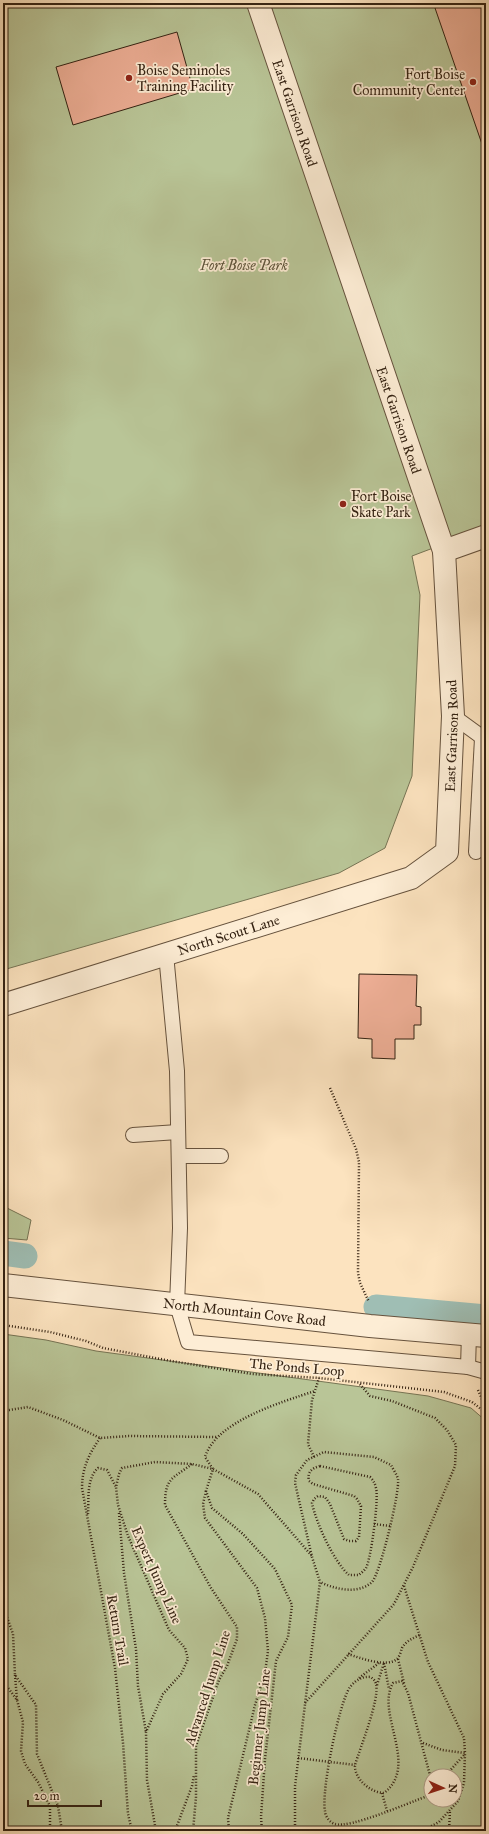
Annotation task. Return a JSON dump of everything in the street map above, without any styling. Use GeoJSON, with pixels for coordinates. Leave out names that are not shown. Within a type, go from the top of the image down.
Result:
{"type":"FeatureCollection","features":[{"type":"Feature","properties":{"kind":"street","name":"East Garrison Road"},"geometry":{"type":"LineString","coordinates":[[258,3],[444,551],[452,716],[447,852]]}},
{"type":"Feature","properties":{"kind":"street"},"geometry":{"type":"LineString","coordinates":[[444,551],[486,536]]}},
{"type":"Feature","properties":{"kind":"street","name":"North Scout Lane"},"geometry":{"type":"LineString","coordinates":[[3,1005],[411,878],[447,852]]}},
{"type":"Feature","properties":{"kind":"street","name":"North Mountain Cove Road"},"geometry":{"type":"LineString","coordinates":[[3,1285],[370,1326],[477,1335]]}},
{"type":"Feature","properties":{"kind":"lane"},"geometry":{"type":"LineString","coordinates":[[452,716],[484,739],[476,852]]}},
{"type":"Feature","properties":{"kind":"lane"},"geometry":{"type":"LineString","coordinates":[[166,954],[177,1071],[180,1228],[177,1305],[188,1342],[468,1367],[486,1372]]}},
{"type":"Feature","properties":{"kind":"lane"},"geometry":{"type":"LineString","coordinates":[[133,1135],[178,1132]]}},
{"type":"Feature","properties":{"kind":"lane"},"geometry":{"type":"LineString","coordinates":[[179,1156],[221,1156]]}},
{"type":"Feature","properties":{"kind":"lane"},"geometry":{"type":"LineString","coordinates":[[468,1367],[477,1335]]}},
{"type":"Feature","properties":{"kind":"path"},"geometry":{"type":"LineString","coordinates":[[330,1088],[356,1149],[359,1162],[358,1273],[360,1283],[371,1308]]}},
{"type":"Feature","properties":{"kind":"path","name":"The Ponds Loop"},"geometry":{"type":"LineString","coordinates":[[3,1325],[50,1332],[86,1341],[102,1348],[252,1374],[319,1378],[444,1392],[472,1402],[486,1413]]}},
{"type":"Feature","properties":{"kind":"path"},"geometry":{"type":"LineString","coordinates":[[314,1457],[308,1444],[312,1400],[319,1378]]}},
{"type":"Feature","properties":{"kind":"path"},"geometry":{"type":"LineString","coordinates":[[305,1702],[394,1604],[413,1566],[455,1466],[456,1445],[447,1430],[435,1418],[392,1401],[370,1396],[359,1383]]}},
{"type":"Feature","properties":{"kind":"path"},"geometry":{"type":"LineString","coordinates":[[213,1470],[205,1457],[207,1450],[217,1437],[236,1424],[264,1409],[315,1391]]}},
{"type":"Feature","properties":{"kind":"path"},"geometry":{"type":"LineString","coordinates":[[3,1411],[28,1407],[63,1420],[100,1438],[129,1436],[217,1437]]}},
{"type":"Feature","properties":{"kind":"path","name":"Return Trail"},"geometry":{"type":"LineString","coordinates":[[100,1438],[89,1454],[82,1474],[82,1488],[115,1668],[123,1744],[128,1814],[132,1831]]}},
{"type":"Feature","properties":{"kind":"path"},"geometry":{"type":"LineString","coordinates":[[295,1831],[295,1786],[320,1582],[312,1557],[295,1483],[296,1475],[307,1460],[324,1452],[374,1457],[392,1465],[398,1479],[397,1494],[387,1541],[373,1581],[367,1586],[349,1590],[330,1587],[320,1582]]}},
{"type":"Feature","properties":{"kind":"path","name":"Expert Jump Line"},"geometry":{"type":"LineString","coordinates":[[156,1831],[147,1780],[146,1732],[138,1686],[136,1648],[124,1573],[116,1487],[122,1468],[155,1462],[192,1464]]}},
{"type":"Feature","properties":{"kind":"path"},"geometry":{"type":"LineString","coordinates":[[192,1464],[213,1470],[258,1494],[312,1557]]}},
{"type":"Feature","properties":{"kind":"path","name":"Advanced Jump Line"},"geometry":{"type":"LineString","coordinates":[[192,1464],[168,1482],[165,1492],[165,1505],[211,1588],[237,1627],[237,1639],[227,1666],[219,1680],[196,1746],[196,1796],[193,1831]]}},
{"type":"Feature","properties":{"kind":"path"},"geometry":{"type":"LineString","coordinates":[[326,1466],[370,1477],[374,1481],[377,1489],[374,1524],[366,1568],[359,1575],[349,1575],[338,1563],[314,1513],[312,1503],[318,1496],[325,1497],[330,1504],[344,1539],[353,1542],[359,1537],[361,1506],[354,1496],[313,1484],[309,1481],[308,1476],[314,1467],[326,1466]]}},
{"type":"Feature","properties":{"kind":"path","name":"Expert Jump Line"},"geometry":{"type":"LineString","coordinates":[[88,1521],[89,1489],[92,1473],[98,1468],[107,1470],[116,1487]]}},
{"type":"Feature","properties":{"kind":"path"},"geometry":{"type":"LineString","coordinates":[[213,1470],[203,1504],[205,1518],[257,1588],[265,1618],[268,1651],[265,1674],[255,1705],[228,1818],[229,1831]]}},
{"type":"Feature","properties":{"kind":"path","name":"Beginner Jump Line"},"geometry":{"type":"LineString","coordinates":[[206,1491],[212,1508],[243,1534],[275,1569],[292,1605],[288,1637],[276,1661],[265,1767],[261,1817],[262,1831]]}},
{"type":"Feature","properties":{"kind":"path","name":"Expert Jump Line"},"geometry":{"type":"LineString","coordinates":[[118,1505],[128,1536],[169,1630],[185,1648],[188,1659],[182,1674],[163,1694],[146,1732]]}},
{"type":"Feature","properties":{"kind":"path"},"geometry":{"type":"LineString","coordinates":[[374,1524],[390,1526]]}},
{"type":"Feature","properties":{"kind":"path"},"geometry":{"type":"LineString","coordinates":[[486,1543],[483,1584],[486,1610]]}},
{"type":"Feature","properties":{"kind":"path"},"geometry":{"type":"LineString","coordinates":[[404,1585],[428,1662],[464,1738],[464,1783],[458,1801],[439,1822],[422,1831]]}},
{"type":"Feature","properties":{"kind":"path"},"geometry":{"type":"LineString","coordinates":[[3,1606],[13,1634],[17,1700],[23,1722],[21,1751],[25,1764],[38,1782],[50,1806],[50,1831]]}},
{"type":"Feature","properties":{"kind":"path"},"geometry":{"type":"LineString","coordinates":[[348,1654],[379,1662],[392,1662],[398,1658],[403,1647],[408,1641],[420,1635]]}},
{"type":"Feature","properties":{"kind":"path"},"geometry":{"type":"LineString","coordinates":[[398,1658],[428,1768]]}},
{"type":"Feature","properties":{"kind":"path"},"geometry":{"type":"LineString","coordinates":[[379,1662],[358,1678],[350,1687],[343,1701],[323,1800],[325,1813],[330,1821],[335,1824],[341,1825],[354,1823],[423,1797]]}},
{"type":"Feature","properties":{"kind":"path"},"geometry":{"type":"LineString","coordinates":[[384,1662],[389,1692],[389,1706],[398,1756],[398,1769],[389,1789],[382,1793],[376,1792],[357,1777],[354,1772],[374,1704],[377,1685],[384,1662]]}},
{"type":"Feature","properties":{"kind":"path"},"geometry":{"type":"LineString","coordinates":[[15,1675],[36,1705],[37,1754],[58,1806],[62,1831]]}},
{"type":"Feature","properties":{"kind":"path"},"geometry":{"type":"LineString","coordinates":[[358,1678],[371,1677],[375,1680],[377,1685]]}},
{"type":"Feature","properties":{"kind":"path"},"geometry":{"type":"LineString","coordinates":[[3,1681],[17,1700]]}},
{"type":"Feature","properties":{"kind":"path"},"geometry":{"type":"LineString","coordinates":[[389,1692],[393,1682],[402,1681],[404,1683]]}},
{"type":"Feature","properties":{"kind":"path"},"geometry":{"type":"LineString","coordinates":[[422,1743],[442,1750],[465,1753]]}},
{"type":"Feature","properties":{"kind":"path"},"geometry":{"type":"LineString","coordinates":[[452,1768],[465,1753]]}},
{"type":"Feature","properties":{"kind":"path"},"geometry":{"type":"LineString","coordinates":[[298,1758],[355,1765]]}},
{"type":"Feature","properties":{"kind":"path"},"geometry":{"type":"LineString","coordinates":[[175,1831],[192,1786],[195,1768]]}},
{"type":"Feature","properties":{"kind":"path"},"geometry":{"type":"LineString","coordinates":[[382,1793],[387,1811]]}},
{"type":"Feature","properties":{"kind":"path"},"geometry":{"type":"LineString","coordinates":[[449,1831],[450,1810]]}},
{"type":"Feature","properties":{"kind":"green space","name":"Fort Boise Park"},"geometry":{"type":"Polygon","coordinates":[[[3,3],[486,3],[486,528],[412,556],[420,595],[412,776],[385,848],[339,873],[3,970],[3,3]]]}},
{"type":"Feature","properties":{"kind":"green space"},"geometry":{"type":"Polygon","coordinates":[[[3,1206],[31,1220],[27,1240],[3,1238],[3,1206]]]}},
{"type":"Feature","properties":{"kind":"green space"},"geometry":{"type":"Polygon","coordinates":[[[3,1334],[46,1340],[96,1351],[428,1396],[471,1408],[486,1421],[486,1831],[3,1831],[3,1334]]]}},
{"type":"Feature","properties":{"kind":"building","name":"Fort Boise Community Center"},"geometry":{"type":"Polygon","coordinates":[[[448,3],[486,3],[486,147],[483,147],[435,8],[448,3]]]}},
{"type":"Feature","properties":{"kind":"building","name":"Boise Seminoles Training Facility"},"geometry":{"type":"Polygon","coordinates":[[[177,32],[193,89],[73,125],[56,67],[177,32]]]}},
{"type":"Feature","properties":{"kind":"building"},"geometry":{"type":"Polygon","coordinates":[[[359,974],[417,975],[416,1006],[421,1007],[421,1025],[414,1025],[414,1039],[395,1039],[395,1059],[372,1058],[372,1039],[358,1038],[359,974]]]}},
{"type":"Feature","properties":{"kind":"waterway"},"geometry":{"type":"LineString","coordinates":[[3,1253],[25,1256]]}},
{"type":"Feature","properties":{"kind":"waterway"},"geometry":{"type":"LineString","coordinates":[[376,1307],[486,1317]]}},
{"type":"Feature","properties":{"kind":"place","name":"Boise Seminoles Training Facility"},"geometry":{"type":"Point","coordinates":[129,78]}},
{"type":"Feature","properties":{"kind":"place","name":"Fort Boise Community Center"},"geometry":{"type":"Point","coordinates":[473,82]}},
{"type":"Feature","properties":{"kind":"place","name":"Fort Boise Skate Park"},"geometry":{"type":"Point","coordinates":[343,504]}}]}
